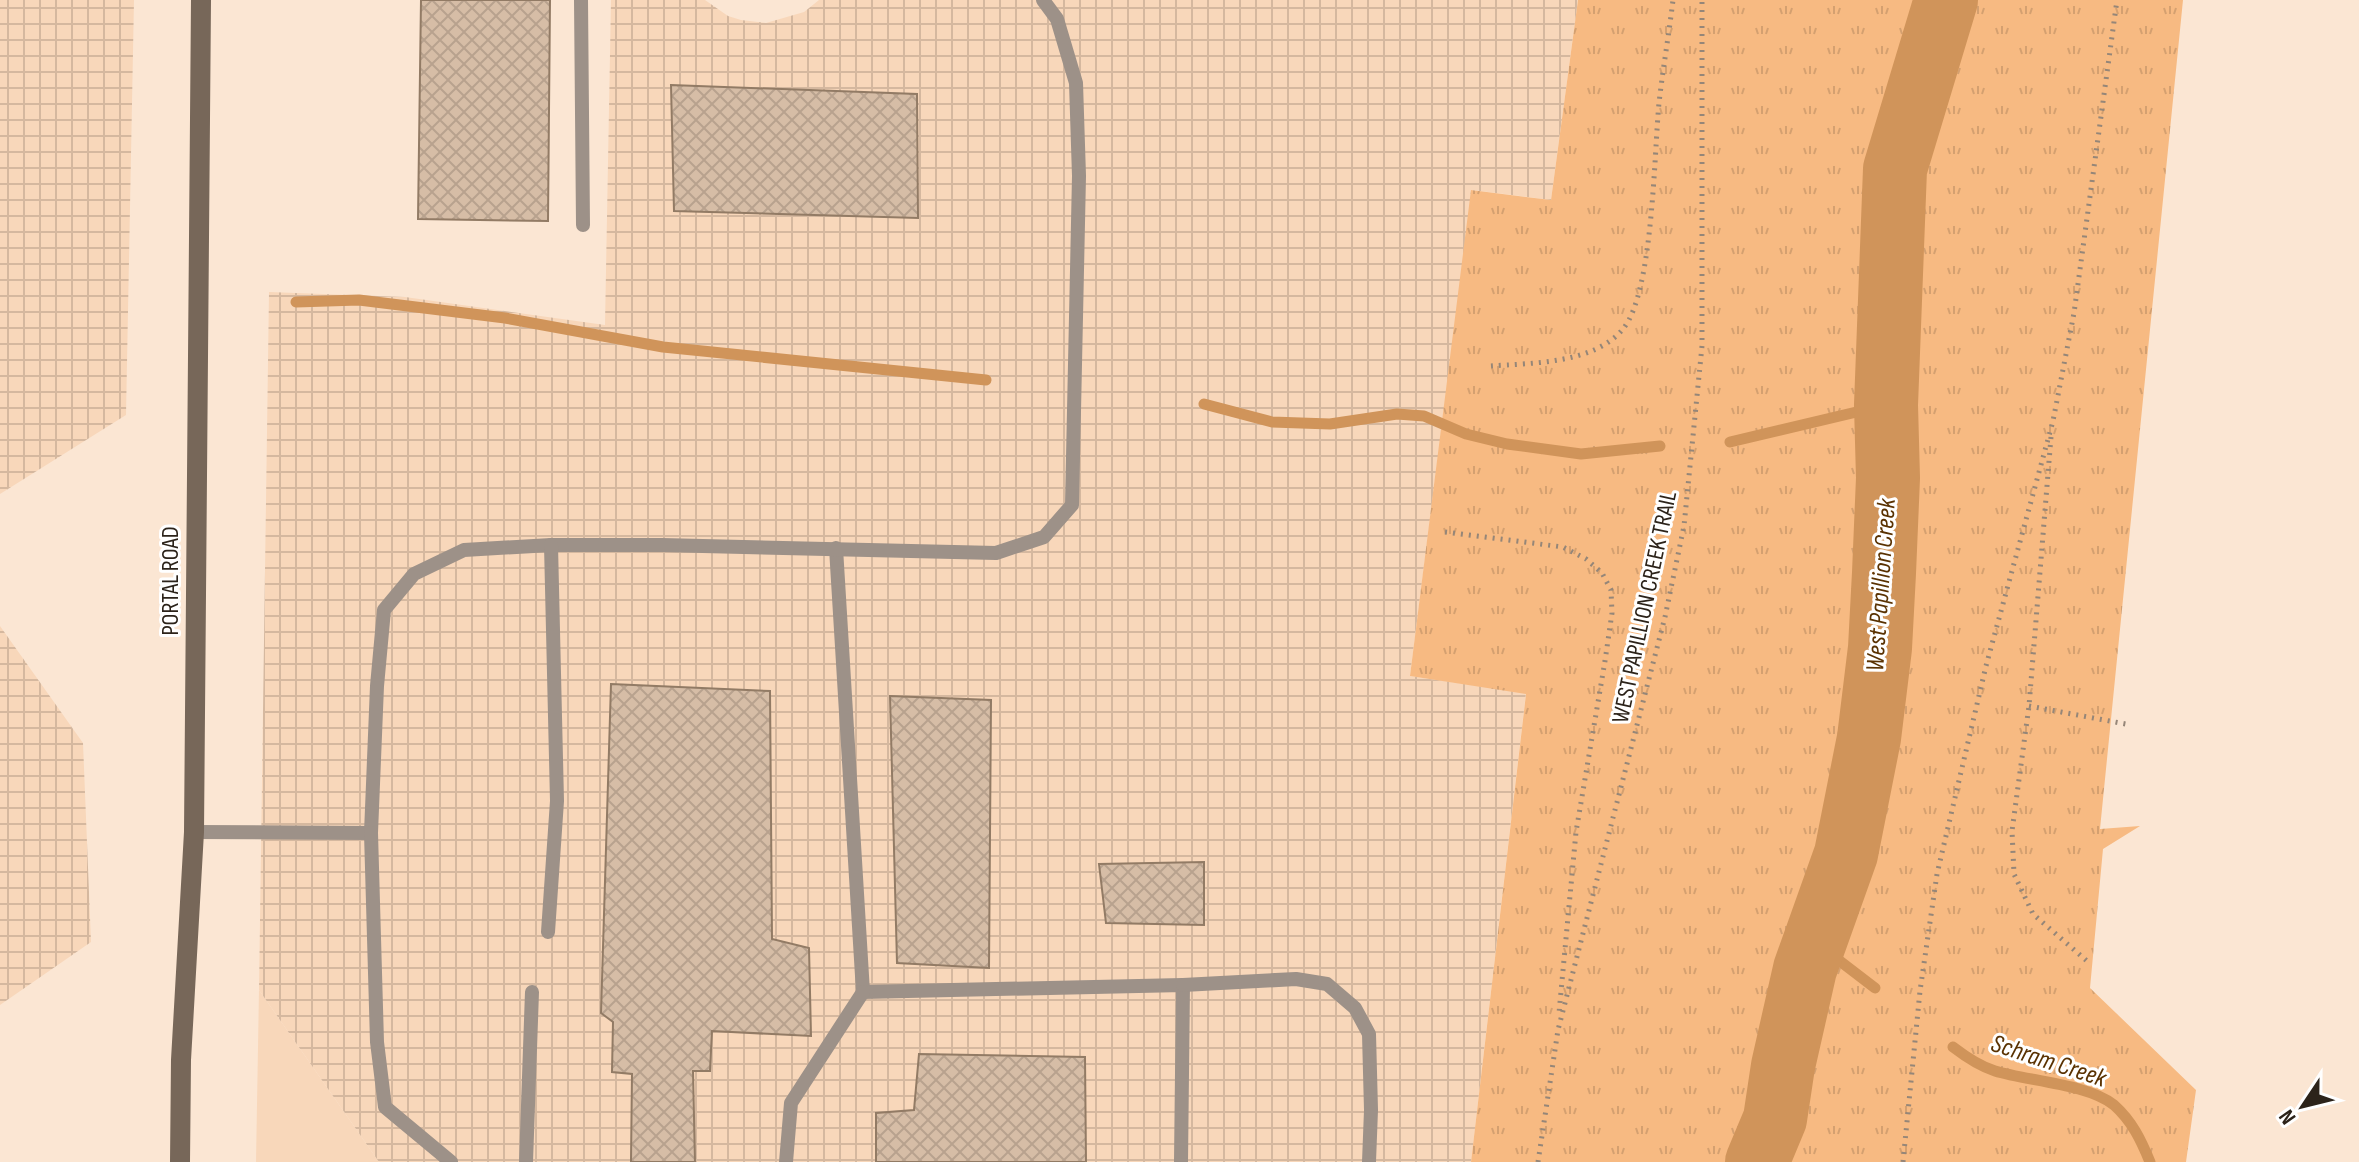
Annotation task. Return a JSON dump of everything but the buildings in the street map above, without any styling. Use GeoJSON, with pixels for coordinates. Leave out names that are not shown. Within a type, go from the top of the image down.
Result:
{"type":"FeatureCollection","features":[{"type":"Feature","properties":{"kind":"main road","name":"PORTAL ROAD"},"geometry":{"type":"LineString","coordinates":[[180,1162],[181,1060],[194,832],[201,0]]}},
{"type":"Feature","properties":{"kind":"lane"},"geometry":{"type":"LineString","coordinates":[[581,0],[583,225]]}},
{"type":"Feature","properties":{"kind":"lane"},"geometry":{"type":"LineString","coordinates":[[451,1162],[385,1107],[377,1042],[371,833],[377,686],[384,610],[414,574],[464,550],[551,545],[996,553],[1044,537],[1072,505],[1079,176],[1076,83],[1057,19],[1043,0]]}},
{"type":"Feature","properties":{"kind":"lane"},"geometry":{"type":"LineString","coordinates":[[548,932],[557,801],[551,545]]}},
{"type":"Feature","properties":{"kind":"lane"},"geometry":{"type":"LineString","coordinates":[[786,1162],[791,1103],[863,992],[836,548]]}},
{"type":"Feature","properties":{"kind":"lane"},"geometry":{"type":"LineString","coordinates":[[194,832],[371,833]]}},
{"type":"Feature","properties":{"kind":"lane"},"geometry":{"type":"LineString","coordinates":[[863,992],[1183,985],[1296,979],[1327,984],[1355,1008],[1369,1034],[1369,1162]]}},
{"type":"Feature","properties":{"kind":"lane"},"geometry":{"type":"LineString","coordinates":[[1181,1162],[1183,985]]}},
{"type":"Feature","properties":{"kind":"lane"},"geometry":{"type":"LineString","coordinates":[[526,1162],[532,992]]}},
{"type":"Feature","properties":{"kind":"path"},"geometry":{"type":"LineString","coordinates":[[1491,366],[1541,363],[1576,356],[1622,331],[1637,305],[1645,268],[1660,99],[1673,0]]}},
{"type":"Feature","properties":{"kind":"path","name":"WEST PAPILLION CREEK TRAIL"},"geometry":{"type":"LineString","coordinates":[[1538,1162],[1558,1030],[1665,617],[1684,526],[1702,346],[1702,0]]}},
{"type":"Feature","properties":{"kind":"path"},"geometry":{"type":"LineString","coordinates":[[1903,1162],[1920,991],[1937,874],[1986,666],[2053,421],[2074,313],[2117,0]]}},
{"type":"Feature","properties":{"kind":"path"},"geometry":{"type":"LineString","coordinates":[[2053,421],[2029,706],[2012,831],[2014,874],[2033,914],[2087,961]]}},
{"type":"Feature","properties":{"kind":"path"},"geometry":{"type":"LineString","coordinates":[[1445,532],[1563,547],[1586,559],[1602,573],[1611,590],[1608,637],[1576,832],[1558,1030]]}},
{"type":"Feature","properties":{"kind":"path"},"geometry":{"type":"LineString","coordinates":[[2029,706],[2131,725]]}},
{"type":"Feature","properties":{"kind":"shaded area"},"geometry":{"type":"Polygon","coordinates":[[[0,0],[134,0],[126,415],[0,494],[0,0]]]}},
{"type":"Feature","properties":{"kind":"shaded area"},"geometry":{"type":"Polygon","coordinates":[[[611,0],[705,0],[728,16],[766,23],[804,12],[819,0],[1578,0],[1551,200],[1472,190],[1410,676],[1526,693],[1471,1162],[379,1162],[259,990],[269,292],[405,297],[605,325],[611,0]]]}},
{"type":"Feature","properties":{"kind":"shaded area"},"geometry":{"type":"Polygon","coordinates":[[[0,626],[83,743],[91,942],[0,1005],[0,626]]]}},
{"type":"Feature","properties":{"kind":"shaded area"},"geometry":{"type":"Polygon","coordinates":[[[259,990],[379,1162],[256,1162],[259,990]]]}},
{"type":"Feature","properties":{"kind":"green space"},"geometry":{"type":"Polygon","coordinates":[[[1578,0],[2183,0],[2100,829],[2140,826],[2103,849],[2090,988],[2196,1090],[2186,1162],[1471,1162],[1526,694],[1410,676],[1471,190],[1551,200],[1578,0]]]}},
{"type":"Feature","properties":{"kind":"waterway","name":"West Papillion Creek"},"geometry":{"type":"LineString","coordinates":[[1757,1162],[1775,1119],[1783,1066],[1805,969],[1846,854],[1869,738],[1880,648],[1884,573],[1888,478],[1886,405],[1895,169],[1946,0]]}},
{"type":"Feature","properties":{"kind":"waterway"},"geometry":{"type":"LineString","coordinates":[[296,302],[359,300],[505,318],[663,347],[986,380]]}},
{"type":"Feature","properties":{"kind":"waterway"},"geometry":{"type":"LineString","coordinates":[[1204,404],[1272,422],[1330,424],[1397,414],[1424,416],[1466,434],[1507,444],[1581,454],[1660,446]]}},
{"type":"Feature","properties":{"kind":"waterway"},"geometry":{"type":"LineString","coordinates":[[1730,442],[1886,405]]}},
{"type":"Feature","properties":{"kind":"waterway","name":"Schram Creek"},"geometry":{"type":"LineString","coordinates":[[1815,942],[1875,988]]}},
{"type":"Feature","properties":{"kind":"waterway","name":"Schram Creek"},"geometry":{"type":"LineString","coordinates":[[1953,1047],[1995,1071],[2074,1088],[2103,1098],[2131,1124],[2150,1162]]}}]}
